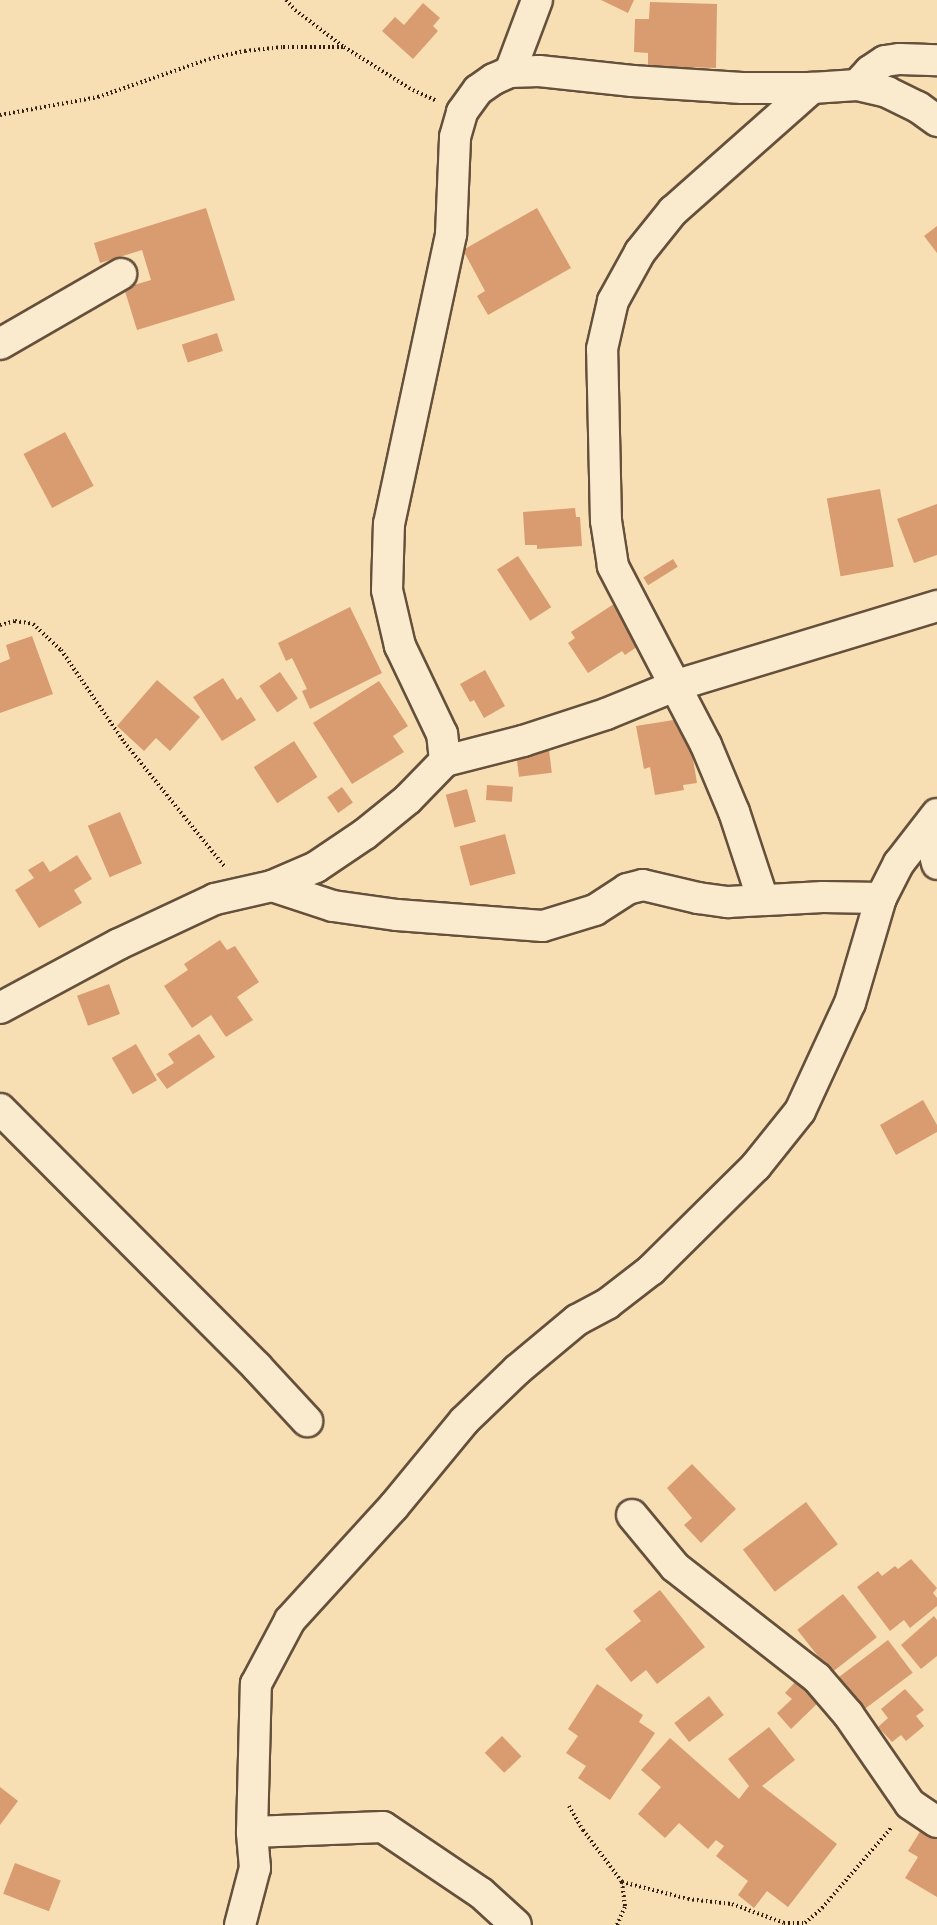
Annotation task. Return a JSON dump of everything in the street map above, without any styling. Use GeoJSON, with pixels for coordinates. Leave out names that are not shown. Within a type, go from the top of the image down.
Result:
{"type":"FeatureCollection","features":[{"type":"Feature","properties":{"kind":"street"},"geometry":{"type":"LineString","coordinates":[[510,72],[537,0]]}},
{"type":"Feature","properties":{"kind":"street"},"geometry":{"type":"LineString","coordinates":[[857,85],[870,71],[885,61],[937,60]]}},
{"type":"Feature","properties":{"kind":"street"},"geometry":{"type":"LineString","coordinates":[[445,761],[442,734],[400,646],[387,590],[389,524],[451,234],[456,137],[462,112],[478,90],[510,72],[539,71],[632,81],[742,88],[812,88],[857,85],[887,92],[918,107],[937,121]]}},
{"type":"Feature","properties":{"kind":"street"},"geometry":{"type":"LineString","coordinates":[[763,900],[734,812],[677,685],[613,566],[606,521],[602,349],[613,301],[640,252],[674,211],[812,88]]}},
{"type":"Feature","properties":{"kind":"street"},"geometry":{"type":"LineString","coordinates":[[0,344],[121,274]]}},
{"type":"Feature","properties":{"kind":"street"},"geometry":{"type":"LineString","coordinates":[[0,1008],[118,944],[215,899],[263,887],[316,867],[364,834],[428,782],[445,761],[596,717],[677,685],[937,606]]}},
{"type":"Feature","properties":{"kind":"street"},"geometry":{"type":"LineString","coordinates":[[933,820],[937,864]]}},
{"type":"Feature","properties":{"kind":"street"},"geometry":{"type":"LineString","coordinates":[[240,1925],[255,1868],[252,1833],[256,1684],[290,1620],[394,1506],[464,1421],[517,1370],[577,1320],[607,1304],[651,1270],[756,1166],[800,1111],[850,1003],[881,898],[899,863],[933,820]]}},
{"type":"Feature","properties":{"kind":"street"},"geometry":{"type":"LineString","coordinates":[[263,887],[333,906],[398,915],[543,926],[595,910],[627,889],[644,885],[698,898],[728,902],[823,897],[881,898]]}},
{"type":"Feature","properties":{"kind":"street"},"geometry":{"type":"LineString","coordinates":[[0,1110],[257,1366],[307,1421]]}},
{"type":"Feature","properties":{"kind":"street"},"geometry":{"type":"LineString","coordinates":[[632,1515],[675,1567],[817,1678],[849,1714],[910,1804],[937,1821]]}},
{"type":"Feature","properties":{"kind":"street"},"geometry":{"type":"LineString","coordinates":[[252,1833],[383,1827],[481,1893],[516,1925]]}},
{"type":"Feature","properties":{"kind":"path"},"geometry":{"type":"LineString","coordinates":[[286,0],[295,10],[344,47],[409,88],[462,112]]}},
{"type":"Feature","properties":{"kind":"path"},"geometry":{"type":"LineString","coordinates":[[0,115],[98,97],[209,59],[245,51],[283,47],[344,47]]}},
{"type":"Feature","properties":{"kind":"path"},"geometry":{"type":"LineString","coordinates":[[0,625],[15,621],[33,624],[61,650],[124,742],[209,851],[228,870],[263,887]]}},
{"type":"Feature","properties":{"kind":"path"},"geometry":{"type":"LineString","coordinates":[[622,1882],[688,1899],[732,1904],[784,1923],[805,1923],[822,1908],[910,1804]]}},
{"type":"Feature","properties":{"kind":"path"},"geometry":{"type":"LineString","coordinates":[[569,1806],[583,1830],[622,1882],[625,1907],[617,1925]]}},
{"type":"Feature","properties":{"kind":"building"},"geometry":{"type":"Polygon","coordinates":[[[601,0],[634,0],[628,13],[601,0]]]}},
{"type":"Feature","properties":{"kind":"building"},"geometry":{"type":"Polygon","coordinates":[[[650,2],[717,4],[716,68],[648,66],[648,53],[634,52],[635,19],[649,19],[650,2]]]}},
{"type":"Feature","properties":{"kind":"building"},"geometry":{"type":"Polygon","coordinates":[[[423,3],[440,18],[433,26],[438,31],[413,59],[382,31],[395,17],[404,25],[423,3]]]}},
{"type":"Feature","properties":{"kind":"building"},"geometry":{"type":"Polygon","coordinates":[[[206,208],[235,300],[137,330],[124,288],[151,280],[142,250],[100,263],[94,243],[206,208]]]}},
{"type":"Feature","properties":{"kind":"building"},"geometry":{"type":"Polygon","coordinates":[[[537,208],[571,268],[488,315],[477,296],[485,291],[463,250],[537,208]]]}},
{"type":"Feature","properties":{"kind":"building"},"geometry":{"type":"Polygon","coordinates":[[[937,226],[937,253],[924,236],[937,226]]]}},
{"type":"Feature","properties":{"kind":"building"},"geometry":{"type":"Polygon","coordinates":[[[217,333],[223,351],[188,363],[182,344],[217,333]]]}},
{"type":"Feature","properties":{"kind":"building"},"geometry":{"type":"Polygon","coordinates":[[[65,432],[94,486],[52,508],[24,454],[65,432]]]}},
{"type":"Feature","properties":{"kind":"building"},"geometry":{"type":"Polygon","coordinates":[[[880,489],[894,567],[841,576],[827,498],[880,489]]]}},
{"type":"Feature","properties":{"kind":"building"},"geometry":{"type":"Polygon","coordinates":[[[937,504],[937,555],[914,563],[897,519],[937,504]]]}},
{"type":"Feature","properties":{"kind":"building"},"geometry":{"type":"Polygon","coordinates":[[[575,508],[576,517],[580,517],[582,546],[537,549],[537,545],[525,545],[523,512],[575,508]]]}},
{"type":"Feature","properties":{"kind":"building"},"geometry":{"type":"Polygon","coordinates":[[[518,556],[551,607],[530,621],[497,570],[518,556]]]}},
{"type":"Feature","properties":{"kind":"building"},"geometry":{"type":"Polygon","coordinates":[[[673,559],[678,567],[648,585],[643,578],[673,559]]]}},
{"type":"Feature","properties":{"kind":"building"},"geometry":{"type":"Polygon","coordinates":[[[620,600],[647,640],[625,655],[622,651],[588,673],[568,643],[575,638],[571,632],[620,600]]]}},
{"type":"Feature","properties":{"kind":"building"},"geometry":{"type":"Polygon","coordinates":[[[350,607],[382,673],[310,709],[302,691],[307,689],[292,658],[286,661],[278,643],[350,607]]]}},
{"type":"Feature","properties":{"kind":"building"},"geometry":{"type":"Polygon","coordinates":[[[32,636],[53,694],[0,713],[0,663],[10,659],[6,645],[32,636]]]}},
{"type":"Feature","properties":{"kind":"building"},"geometry":{"type":"Polygon","coordinates":[[[485,670],[505,706],[484,718],[474,700],[470,702],[460,684],[485,670]]]}},
{"type":"Feature","properties":{"kind":"building"},"geometry":{"type":"Polygon","coordinates":[[[280,672],[298,699],[277,713],[259,686],[280,672]]]}},
{"type":"Feature","properties":{"kind":"building"},"geometry":{"type":"Polygon","coordinates":[[[223,678],[237,700],[241,697],[256,720],[222,741],[193,697],[223,678]]]}},
{"type":"Feature","properties":{"kind":"building"},"geometry":{"type":"Polygon","coordinates":[[[157,680],[200,717],[170,751],[156,738],[144,751],[117,726],[157,680]]]}},
{"type":"Feature","properties":{"kind":"building"},"geometry":{"type":"Polygon","coordinates":[[[379,681],[408,726],[393,736],[404,752],[352,784],[313,723],[379,681]]]}},
{"type":"Feature","properties":{"kind":"building"},"geometry":{"type":"Polygon","coordinates":[[[686,718],[697,783],[683,785],[684,790],[655,795],[650,767],[644,769],[636,726],[686,718]]]}},
{"type":"Feature","properties":{"kind":"building"},"geometry":{"type":"Polygon","coordinates":[[[294,741],[317,777],[277,803],[254,767],[294,741]]]}},
{"type":"Feature","properties":{"kind":"building"},"geometry":{"type":"Polygon","coordinates":[[[549,750],[552,773],[519,777],[516,754],[549,750]]]}},
{"type":"Feature","properties":{"kind":"building"},"geometry":{"type":"Polygon","coordinates":[[[487,785],[513,787],[512,802],[486,800],[487,785]]]}},
{"type":"Feature","properties":{"kind":"building"},"geometry":{"type":"Polygon","coordinates":[[[342,787],[353,803],[338,813],[327,797],[342,787]]]}},
{"type":"Feature","properties":{"kind":"building"},"geometry":{"type":"Polygon","coordinates":[[[467,789],[476,822],[455,828],[446,795],[467,789]]]}},
{"type":"Feature","properties":{"kind":"building"},"geometry":{"type":"Polygon","coordinates":[[[120,812],[142,864],[110,877],[88,826],[120,812]]]}},
{"type":"Feature","properties":{"kind":"building"},"geometry":{"type":"Polygon","coordinates":[[[505,834],[516,874],[470,886],[460,846],[505,834]]]}},
{"type":"Feature","properties":{"kind":"building"},"geometry":{"type":"Polygon","coordinates":[[[77,855],[92,879],[74,890],[82,903],[39,928],[15,890],[34,878],[28,870],[43,861],[50,872],[77,855]]]}},
{"type":"Feature","properties":{"kind":"building"},"geometry":{"type":"Polygon","coordinates":[[[220,940],[227,950],[235,946],[259,982],[237,997],[253,1020],[226,1037],[211,1015],[192,1028],[164,986],[188,970],[184,964],[220,940]]]}},
{"type":"Feature","properties":{"kind":"building"},"geometry":{"type":"Polygon","coordinates":[[[109,984],[120,1014],[88,1026],[77,996],[109,984]]]}},
{"type":"Feature","properties":{"kind":"building"},"geometry":{"type":"Polygon","coordinates":[[[199,1034],[215,1057],[167,1089],[156,1074],[174,1063],[168,1054],[199,1034]]]}},
{"type":"Feature","properties":{"kind":"building"},"geometry":{"type":"Polygon","coordinates":[[[136,1044],[157,1080],[133,1094],[112,1058],[136,1044]]]}},
{"type":"Feature","properties":{"kind":"building"},"geometry":{"type":"Polygon","coordinates":[[[923,1100],[937,1125],[937,1132],[896,1155],[880,1125],[923,1100]]]}},
{"type":"Feature","properties":{"kind":"building"},"geometry":{"type":"Polygon","coordinates":[[[692,1464],[736,1509],[701,1543],[684,1525],[692,1518],[667,1488],[692,1464]]]}},
{"type":"Feature","properties":{"kind":"building"},"geometry":{"type":"Polygon","coordinates":[[[806,1502],[838,1544],[775,1592],[743,1550],[806,1502]]]}},
{"type":"Feature","properties":{"kind":"building"},"geometry":{"type":"Polygon","coordinates":[[[911,1559],[937,1588],[933,1593],[937,1598],[937,1606],[910,1628],[904,1620],[890,1631],[857,1587],[878,1571],[882,1576],[895,1566],[898,1569],[911,1559]]]}},
{"type":"Feature","properties":{"kind":"building"},"geometry":{"type":"Polygon","coordinates":[[[660,1590],[705,1647],[657,1684],[646,1670],[631,1682],[605,1649],[641,1621],[633,1611],[660,1590]]]}},
{"type":"Feature","properties":{"kind":"building"},"geometry":{"type":"Polygon","coordinates":[[[843,1594],[877,1637],[831,1673],[797,1630],[843,1594]]]}},
{"type":"Feature","properties":{"kind":"building"},"geometry":{"type":"Polygon","coordinates":[[[934,1616],[937,1620],[937,1656],[921,1669],[901,1645],[934,1616]]]}},
{"type":"Feature","properties":{"kind":"building"},"geometry":{"type":"Polygon","coordinates":[[[888,1640],[913,1673],[862,1711],[838,1678],[888,1640]]]}},
{"type":"Feature","properties":{"kind":"building"},"geometry":{"type":"Polygon","coordinates":[[[796,1681],[803,1687],[808,1684],[822,1699],[791,1729],[777,1713],[792,1699],[785,1693],[796,1681]]]}},
{"type":"Feature","properties":{"kind":"building"},"geometry":{"type":"Polygon","coordinates":[[[597,1684],[643,1715],[639,1722],[655,1733],[610,1800],[578,1778],[586,1766],[566,1753],[578,1736],[568,1729],[597,1684]]]}},
{"type":"Feature","properties":{"kind":"building"},"geometry":{"type":"Polygon","coordinates":[[[905,1689],[924,1710],[916,1716],[924,1726],[906,1741],[901,1735],[892,1742],[878,1727],[888,1718],[881,1709],[905,1689]]]}},
{"type":"Feature","properties":{"kind":"building"},"geometry":{"type":"Polygon","coordinates":[[[709,1696],[724,1715],[689,1742],[674,1723],[709,1696]]]}},
{"type":"Feature","properties":{"kind":"building"},"geometry":{"type":"Polygon","coordinates":[[[769,1727],[795,1760],[762,1786],[837,1844],[788,1907],[767,1891],[754,1908],[738,1895],[748,1881],[716,1856],[724,1846],[716,1840],[708,1849],[679,1823],[665,1838],[638,1814],[661,1787],[641,1770],[670,1738],[739,1799],[749,1786],[728,1759],[769,1727]]]}},
{"type":"Feature","properties":{"kind":"building"},"geometry":{"type":"Polygon","coordinates":[[[502,1736],[521,1756],[504,1773],[485,1753],[502,1736]]]}},
{"type":"Feature","properties":{"kind":"building"},"geometry":{"type":"Polygon","coordinates":[[[0,1787],[18,1801],[0,1825],[0,1787]]]}},
{"type":"Feature","properties":{"kind":"building"},"geometry":{"type":"Polygon","coordinates":[[[926,1822],[937,1829],[937,1897],[905,1878],[918,1857],[908,1851],[926,1822]]]}},
{"type":"Feature","properties":{"kind":"building"},"geometry":{"type":"Polygon","coordinates":[[[15,1863],[61,1881],[49,1911],[3,1894],[15,1863]]]}}]}
